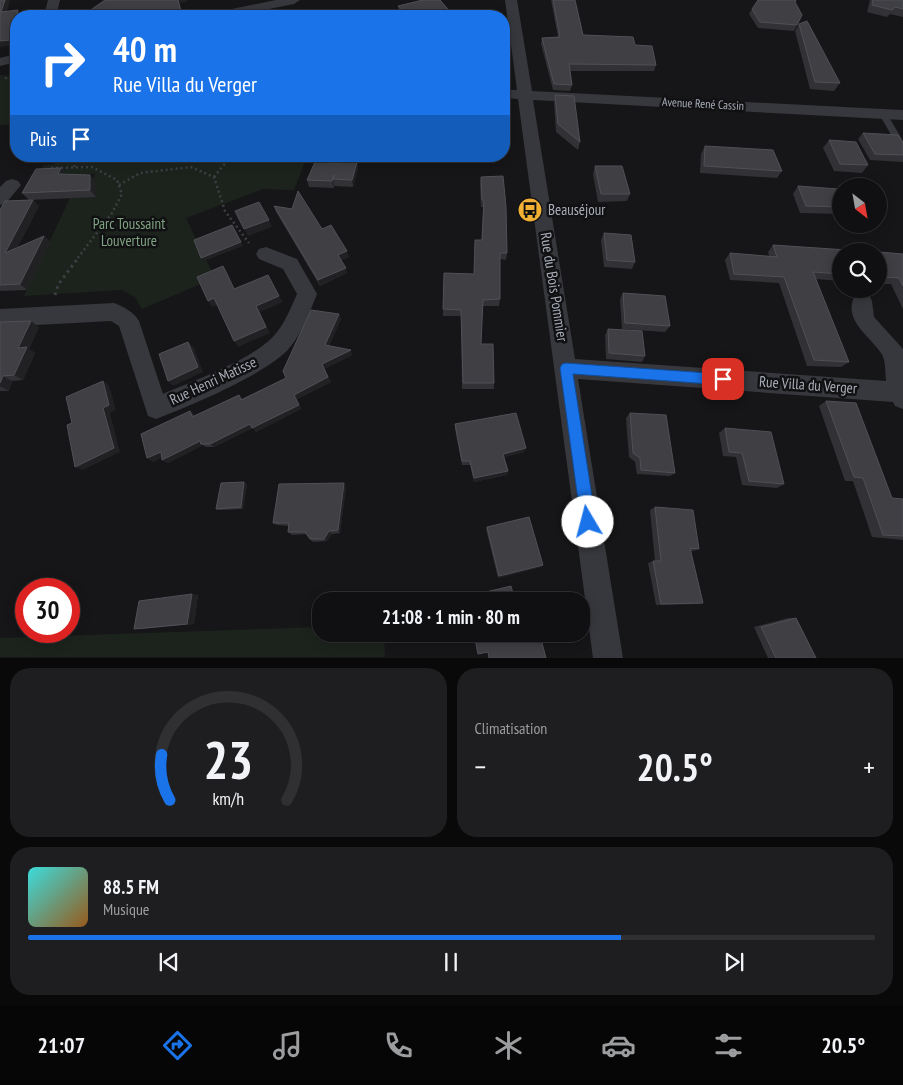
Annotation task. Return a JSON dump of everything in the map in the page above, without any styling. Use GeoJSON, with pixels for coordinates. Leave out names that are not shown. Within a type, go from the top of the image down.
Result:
{"type":"FeatureCollection","features":[{"type":"Feature","properties":{"kind":"street"},"geometry":{"type":"LineString","coordinates":[[246,10],[294,0]]}},
{"type":"Feature","properties":{"kind":"street","name":"Rue du Bois Pommier"},"geometry":{"type":"LineString","coordinates":[[511,0],[515,95],[566,368],[608,658]]}},
{"type":"Feature","properties":{"kind":"street","name":"Avenue René Cassin"},"geometry":{"type":"LineString","coordinates":[[515,95],[903,115]]}},
{"type":"Feature","properties":{"kind":"street"},"geometry":{"type":"LineString","coordinates":[[0,199],[12,184]]}},
{"type":"Feature","properties":{"kind":"street","name":"Rue Henri Matisse"},"geometry":{"type":"LineString","coordinates":[[0,318],[114,312],[128,321],[156,408],[253,363],[272,352],[284,339],[307,294],[290,264],[266,254]]}},
{"type":"Feature","properties":{"kind":"street","name":"Rue Villa du Verger"},"geometry":{"type":"LineString","coordinates":[[566,368],[901,395],[892,351],[864,320],[862,301]]}},
{"type":"Feature","properties":{"kind":"lane"},"geometry":{"type":"LineString","coordinates":[[883,114],[903,148]]}},
{"type":"Feature","properties":{"kind":"path"},"geometry":{"type":"LineString","coordinates":[[74,168],[76,162]]}},
{"type":"Feature","properties":{"kind":"path"},"geometry":{"type":"LineString","coordinates":[[214,177],[226,162]]}},
{"type":"Feature","properties":{"kind":"path"},"geometry":{"type":"LineString","coordinates":[[47,169],[92,167],[117,180],[122,194],[112,213],[58,285],[50,315]]}},
{"type":"Feature","properties":{"kind":"path"},"geometry":{"type":"LineString","coordinates":[[119,185],[140,173],[191,167],[214,177],[225,211],[253,248],[266,254]]}},
{"type":"Feature","properties":{"kind":"green space"},"geometry":{"type":"Polygon","coordinates":[[[0,75],[10,76],[10,124],[0,125],[0,75]]]}},
{"type":"Feature","properties":{"kind":"green space","name":"Parc Toussaint Louverture"},"geometry":{"type":"Polygon","coordinates":[[[55,162],[305,162],[294,190],[263,189],[186,218],[215,278],[142,309],[135,297],[122,290],[24,296],[70,198],[85,197],[95,174],[38,176],[44,165],[54,165],[55,162]]]}},
{"type":"Feature","properties":{"kind":"green space"},"geometry":{"type":"Polygon","coordinates":[[[312,627],[312,642],[384,642],[385,657],[0,657],[0,638],[15,637],[15,643],[80,643],[80,635],[312,627]]]}},
{"type":"Feature","properties":{"kind":"building"},"geometry":{"type":"Polygon","coordinates":[[[0,0],[5,0],[1,12],[10,11],[10,40],[0,41],[0,0]]]}},
{"type":"Feature","properties":{"kind":"building"},"geometry":{"type":"Polygon","coordinates":[[[105,0],[178,0],[181,10],[91,10],[105,0]]]}},
{"type":"Feature","properties":{"kind":"building"},"geometry":{"type":"Polygon","coordinates":[[[423,0],[440,0],[449,10],[402,10],[398,6],[423,0]]]}},
{"type":"Feature","properties":{"kind":"building"},"geometry":{"type":"Polygon","coordinates":[[[553,0],[575,0],[583,35],[633,37],[635,45],[652,46],[656,65],[569,64],[572,85],[554,84],[542,38],[560,37],[553,0]]]}},
{"type":"Feature","properties":{"kind":"building"},"geometry":{"type":"Polygon","coordinates":[[[758,0],[796,0],[795,2],[802,15],[797,25],[760,22],[752,9],[758,0]]]}},
{"type":"Feature","properties":{"kind":"building"},"geometry":{"type":"Polygon","coordinates":[[[873,0],[903,0],[903,9],[895,7],[892,10],[872,5],[873,0]]]}},
{"type":"Feature","properties":{"kind":"building"},"geometry":{"type":"Polygon","coordinates":[[[807,21],[840,83],[815,82],[799,24],[807,21]]]}},
{"type":"Feature","properties":{"kind":"building"},"geometry":{"type":"Polygon","coordinates":[[[555,95],[574,96],[580,142],[558,124],[555,95]]]}},
{"type":"Feature","properties":{"kind":"building"},"geometry":{"type":"Polygon","coordinates":[[[863,133],[898,135],[903,143],[903,155],[875,154],[863,133]]]}},
{"type":"Feature","properties":{"kind":"building"},"geometry":{"type":"Polygon","coordinates":[[[829,140],[856,142],[868,165],[840,164],[829,140]]]}},
{"type":"Feature","properties":{"kind":"building"},"geometry":{"type":"Polygon","coordinates":[[[705,146],[773,150],[782,171],[704,166],[705,146]]]}},
{"type":"Feature","properties":{"kind":"building"},"geometry":{"type":"Polygon","coordinates":[[[315,162],[357,162],[352,180],[333,179],[334,175],[332,181],[307,180],[315,162]]]}},
{"type":"Feature","properties":{"kind":"building"},"geometry":{"type":"Polygon","coordinates":[[[595,166],[622,166],[630,194],[601,194],[595,166]]]}},
{"type":"Feature","properties":{"kind":"building"},"geometry":{"type":"Polygon","coordinates":[[[61,168],[58,174],[90,175],[90,190],[22,193],[36,169],[61,168]]]}},
{"type":"Feature","properties":{"kind":"building"},"geometry":{"type":"Polygon","coordinates":[[[503,176],[507,253],[500,253],[500,299],[483,300],[481,344],[493,344],[494,383],[463,383],[461,310],[443,309],[444,273],[474,274],[475,240],[482,240],[484,200],[482,200],[481,177],[503,176]]]}},
{"type":"Feature","properties":{"kind":"building"},"geometry":{"type":"Polygon","coordinates":[[[798,186],[832,189],[832,207],[806,206],[798,186]]]}},
{"type":"Feature","properties":{"kind":"building"},"geometry":{"type":"Polygon","coordinates":[[[298,191],[322,229],[331,225],[347,251],[338,255],[346,268],[318,280],[274,206],[292,209],[298,191]]]}},
{"type":"Feature","properties":{"kind":"building"},"geometry":{"type":"Polygon","coordinates":[[[33,200],[5,253],[44,236],[20,284],[0,285],[0,210],[5,201],[33,200]]]}},
{"type":"Feature","properties":{"kind":"building"},"geometry":{"type":"Polygon","coordinates":[[[259,202],[269,220],[244,229],[235,211],[259,202]]]}},
{"type":"Feature","properties":{"kind":"building"},"geometry":{"type":"Polygon","coordinates":[[[232,225],[241,242],[201,258],[194,240],[232,225]]]}},
{"type":"Feature","properties":{"kind":"building"},"geometry":{"type":"Polygon","coordinates":[[[604,233],[631,235],[635,262],[607,260],[604,233]]]}},
{"type":"Feature","properties":{"kind":"building"},"geometry":{"type":"Polygon","coordinates":[[[773,245],[832,249],[832,273],[813,272],[849,362],[814,360],[784,277],[734,274],[730,253],[777,257],[773,245]]]}},
{"type":"Feature","properties":{"kind":"building"},"geometry":{"type":"Polygon","coordinates":[[[887,253],[903,254],[903,286],[899,278],[887,277],[887,253]]]}},
{"type":"Feature","properties":{"kind":"building"},"geometry":{"type":"Polygon","coordinates":[[[223,266],[234,289],[268,275],[279,296],[256,306],[266,327],[234,341],[214,298],[208,301],[197,277],[223,266]]]}},
{"type":"Feature","properties":{"kind":"building"},"geometry":{"type":"Polygon","coordinates":[[[623,293],[665,296],[670,326],[625,323],[623,293]]]}},
{"type":"Feature","properties":{"kind":"building"},"geometry":{"type":"Polygon","coordinates":[[[311,310],[339,314],[325,345],[351,350],[322,364],[328,377],[294,395],[299,405],[252,428],[250,424],[210,444],[201,444],[200,441],[162,460],[161,452],[147,458],[141,434],[190,411],[192,417],[239,395],[241,400],[286,378],[283,371],[311,310]]]}},
{"type":"Feature","properties":{"kind":"building"},"geometry":{"type":"Polygon","coordinates":[[[31,321],[18,348],[27,347],[14,375],[3,376],[0,383],[0,322],[31,321]]]}},
{"type":"Feature","properties":{"kind":"building"},"geometry":{"type":"Polygon","coordinates":[[[608,329],[642,331],[645,356],[609,353],[608,329]]]}},
{"type":"Feature","properties":{"kind":"building"},"geometry":{"type":"Polygon","coordinates":[[[188,342],[198,367],[168,381],[159,354],[188,342]]]}},
{"type":"Feature","properties":{"kind":"building"},"geometry":{"type":"Polygon","coordinates":[[[103,381],[109,405],[103,408],[114,448],[75,467],[67,425],[72,423],[66,397],[103,381]]]}},
{"type":"Feature","properties":{"kind":"building"},"geometry":{"type":"Polygon","coordinates":[[[826,401],[856,403],[892,498],[903,499],[903,536],[883,535],[863,478],[854,477],[826,401]]]}},
{"type":"Feature","properties":{"kind":"building"},"geometry":{"type":"Polygon","coordinates":[[[516,413],[526,448],[503,454],[508,471],[474,478],[470,461],[462,461],[455,424],[516,413]]]}},
{"type":"Feature","properties":{"kind":"building"},"geometry":{"type":"Polygon","coordinates":[[[630,413],[666,415],[675,473],[641,470],[640,458],[633,453],[630,413]]]}},
{"type":"Feature","properties":{"kind":"building"},"geometry":{"type":"Polygon","coordinates":[[[725,428],[771,432],[784,484],[749,481],[742,453],[729,452],[725,428]]]}},
{"type":"Feature","properties":{"kind":"building"},"geometry":{"type":"Polygon","coordinates":[[[244,482],[241,507],[216,509],[221,483],[244,482]]]}},
{"type":"Feature","properties":{"kind":"building"},"geometry":{"type":"Polygon","coordinates":[[[344,483],[338,530],[329,531],[324,539],[310,539],[305,532],[288,532],[289,523],[273,523],[279,484],[344,483]]]}},
{"type":"Feature","properties":{"kind":"building"},"geometry":{"type":"Polygon","coordinates":[[[655,507],[693,510],[699,549],[690,548],[703,603],[661,604],[653,561],[661,561],[655,507]]]}},
{"type":"Feature","properties":{"kind":"building"},"geometry":{"type":"Polygon","coordinates":[[[529,517],[543,565],[499,576],[487,527],[529,517]]]}},
{"type":"Feature","properties":{"kind":"building"},"geometry":{"type":"Polygon","coordinates":[[[511,586],[513,592],[486,592],[511,586]]]}},
{"type":"Feature","properties":{"kind":"building"},"geometry":{"type":"Polygon","coordinates":[[[192,594],[187,624],[134,629],[139,601],[192,594]]]}},
{"type":"Feature","properties":{"kind":"building"},"geometry":{"type":"Polygon","coordinates":[[[796,618],[816,658],[776,658],[761,627],[796,618]]]}},
{"type":"Feature","properties":{"kind":"building"},"geometry":{"type":"Polygon","coordinates":[[[476,642],[542,642],[546,658],[489,658],[488,652],[478,654],[476,642]]]}},
{"type":"Feature","properties":{"kind":"place","name":"Beauséjour"},"geometry":{"type":"Point","coordinates":[530,210]}},
{"type":"Feature","properties":{"kind":"route"},"geometry":{"type":"LineString","coordinates":[[588,522],[566,368],[723,379]]}}]}
